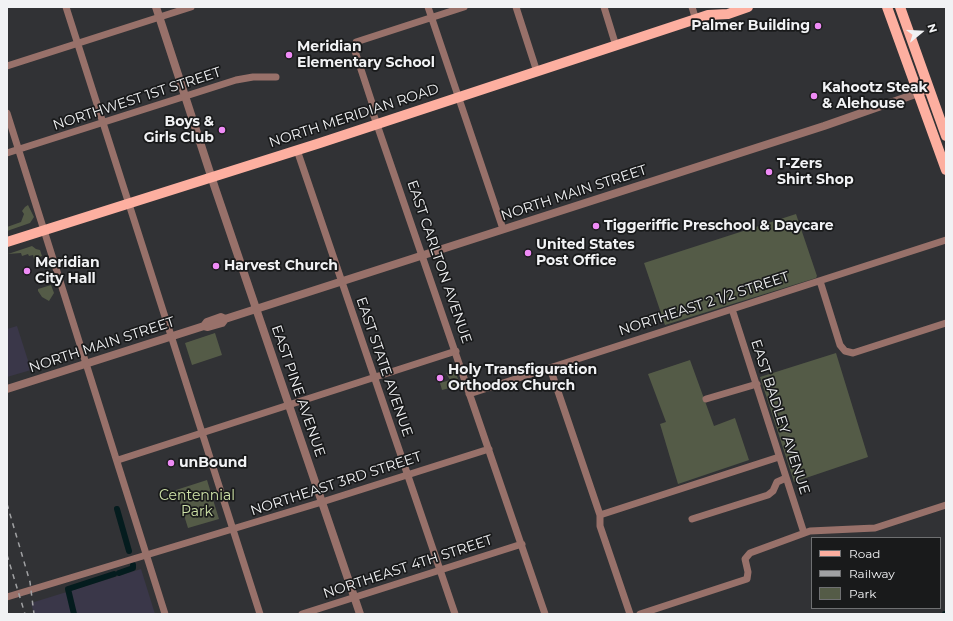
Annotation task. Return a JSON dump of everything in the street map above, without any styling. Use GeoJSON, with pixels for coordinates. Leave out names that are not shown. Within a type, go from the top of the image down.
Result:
{"type":"FeatureCollection","features":[{"type":"Feature","properties":{"kind":"main road","name":"NORTH MERIDIAN ROAD"},"geometry":{"type":"LineString","coordinates":[[7,242],[128,202],[378,124],[696,20],[708,15],[720,7]]}},
{"type":"Feature","properties":{"kind":"main road","name":"NORTH MERIDIAN ROAD"},"geometry":{"type":"LineString","coordinates":[[708,15],[728,14],[748,7]]}},
{"type":"Feature","properties":{"kind":"main road"},"geometry":{"type":"LineString","coordinates":[[887,7],[946,170]]}},
{"type":"Feature","properties":{"kind":"main road"},"geometry":{"type":"LineString","coordinates":[[900,7],[946,136]]}},
{"type":"Feature","properties":{"kind":"street"},"geometry":{"type":"LineString","coordinates":[[66,7],[102,124],[260,614]]}},
{"type":"Feature","properties":{"kind":"street","name":"EAST PINE AVENUE"},"geometry":{"type":"LineString","coordinates":[[156,7],[211,176],[360,614]]}},
{"type":"Feature","properties":{"kind":"street"},"geometry":{"type":"LineString","coordinates":[[7,66],[191,7]]}},
{"type":"Feature","properties":{"kind":"street"},"geometry":{"type":"LineString","coordinates":[[428,7],[503,229]]}},
{"type":"Feature","properties":{"kind":"street"},"geometry":{"type":"LineString","coordinates":[[432,17],[464,7]]}},
{"type":"Feature","properties":{"kind":"street"},"geometry":{"type":"LineString","coordinates":[[516,7],[537,72]]}},
{"type":"Feature","properties":{"kind":"street"},"geometry":{"type":"LineString","coordinates":[[604,7],[616,46]]}},
{"type":"Feature","properties":{"kind":"street"},"geometry":{"type":"LineString","coordinates":[[692,7],[696,20]]}},
{"type":"Feature","properties":{"kind":"street","name":"EAST CARLTON AVENUE"},"geometry":{"type":"LineString","coordinates":[[432,17],[356,42],[354,45],[373,113],[546,614]]}},
{"type":"Feature","properties":{"kind":"street","name":"NORTHWEST 1ST STREET"},"geometry":{"type":"LineString","coordinates":[[7,154],[236,80],[253,77],[276,77]]}},
{"type":"Feature","properties":{"kind":"street","name":"NORTH MAIN STREET"},"geometry":{"type":"LineString","coordinates":[[7,389],[204,326],[207,322],[221,317],[225,318],[423,255],[930,89]]}},
{"type":"Feature","properties":{"kind":"street"},"geometry":{"type":"LineString","coordinates":[[7,113],[118,460],[165,614]]}},
{"type":"Feature","properties":{"kind":"street","name":"EAST STATE AVENUE"},"geometry":{"type":"LineString","coordinates":[[297,150],[454,614]]}},
{"type":"Feature","properties":{"kind":"street","name":"NORTHEAST 2 1/2 STREET"},"geometry":{"type":"LineString","coordinates":[[469,394],[946,240]]}},
{"type":"Feature","properties":{"kind":"street"},"geometry":{"type":"LineString","coordinates":[[820,281],[840,345],[845,351],[853,353],[946,323]]}},
{"type":"Feature","properties":{"kind":"street","name":"EAST BADLEY AVENUE"},"geometry":{"type":"LineString","coordinates":[[732,309],[804,533]]}},
{"type":"Feature","properties":{"kind":"street"},"geometry":{"type":"LineString","coordinates":[[118,460],[456,351]]}},
{"type":"Feature","properties":{"kind":"street"},"geometry":{"type":"LineString","coordinates":[[550,368],[600,516],[600,526],[630,614]]}},
{"type":"Feature","properties":{"kind":"street"},"geometry":{"type":"LineString","coordinates":[[706,400],[757,384]]}},
{"type":"Feature","properties":{"kind":"street","name":"NORTHEAST 3RD STREET"},"geometry":{"type":"LineString","coordinates":[[7,597],[233,530],[489,449]]}},
{"type":"Feature","properties":{"kind":"street"},"geometry":{"type":"LineString","coordinates":[[600,516],[779,457]]}},
{"type":"Feature","properties":{"kind":"street"},"geometry":{"type":"LineString","coordinates":[[692,519],[768,495],[773,491],[776,482],[786,478]]}},
{"type":"Feature","properties":{"kind":"street"},"geometry":{"type":"LineString","coordinates":[[640,614],[747,579],[748,572],[745,559],[750,553],[804,533],[810,531],[875,528],[946,504]]}},
{"type":"Feature","properties":{"kind":"street","name":"NORTHEAST 4TH STREET"},"geometry":{"type":"LineString","coordinates":[[302,614],[522,544]]}},
{"type":"Feature","properties":{"kind":"shaded area"},"geometry":{"type":"Polygon","coordinates":[[[17,326],[31,370],[7,377],[7,329],[17,326]]]}},
{"type":"Feature","properties":{"kind":"shaded area"},"geometry":{"type":"Polygon","coordinates":[[[141,569],[155,614],[34,614],[31,603],[141,569]]]}},
{"type":"Feature","properties":{"kind":"green space"},"geometry":{"type":"Polygon","coordinates":[[[28,205],[34,217],[30,223],[7,231],[7,227],[21,222],[24,214],[22,211],[28,205]]]}},
{"type":"Feature","properties":{"kind":"green space"},"geometry":{"type":"Polygon","coordinates":[[[796,214],[817,276],[816,278],[665,325],[644,263],[796,214]]]}},
{"type":"Feature","properties":{"kind":"green space"},"geometry":{"type":"Polygon","coordinates":[[[32,246],[40,250],[42,256],[34,259],[33,255],[29,256],[28,254],[22,256],[21,253],[8,254],[32,246]]]}},
{"type":"Feature","properties":{"kind":"green space"},"geometry":{"type":"Polygon","coordinates":[[[51,285],[54,293],[49,301],[42,297],[38,289],[51,285]]]}},
{"type":"Feature","properties":{"kind":"green space"},"geometry":{"type":"Polygon","coordinates":[[[215,333],[222,355],[192,365],[185,343],[215,333]]]}},
{"type":"Feature","properties":{"kind":"green space"},"geometry":{"type":"Polygon","coordinates":[[[836,353],[868,457],[794,482],[760,377],[836,353]]]}},
{"type":"Feature","properties":{"kind":"green space"},"geometry":{"type":"Polygon","coordinates":[[[690,360],[714,426],[735,418],[749,460],[678,484],[660,424],[666,422],[648,374],[690,360]]]}},
{"type":"Feature","properties":{"kind":"green space"},"geometry":{"type":"Polygon","coordinates":[[[455,370],[462,391],[457,386],[442,390],[440,383],[450,380],[446,373],[455,370]]]}},
{"type":"Feature","properties":{"kind":"green space","name":"Centennial Park"},"geometry":{"type":"Polygon","coordinates":[[[207,480],[219,519],[188,528],[176,490],[207,480]]]}},
{"type":"Feature","properties":{"kind":"waterway"},"geometry":{"type":"LineString","coordinates":[[117,509],[129,551]]}},
{"type":"Feature","properties":{"kind":"waterway"},"geometry":{"type":"LineString","coordinates":[[119,573],[133,568],[133,565]]}},
{"type":"Feature","properties":{"kind":"waterway"},"geometry":{"type":"LineString","coordinates":[[74,614],[68,589],[114,574]]}},
{"type":"Feature","properties":{"kind":"railway"},"geometry":{"type":"LineString","coordinates":[[7,504],[30,582],[34,614]]}},
{"type":"Feature","properties":{"kind":"railway"},"geometry":{"type":"LineString","coordinates":[[7,555],[25,614]]}},
{"type":"Feature","properties":{"kind":"place","name":"Palmer Building"},"geometry":{"type":"Point","coordinates":[818,26]}},
{"type":"Feature","properties":{"kind":"place","name":"Meridian Elementary School"},"geometry":{"type":"Point","coordinates":[289,55]}},
{"type":"Feature","properties":{"kind":"place","name":"Kahootz Steak & Alehouse"},"geometry":{"type":"Point","coordinates":[814,96]}},
{"type":"Feature","properties":{"kind":"place","name":"Boys & Girls Club"},"geometry":{"type":"Point","coordinates":[222,130]}},
{"type":"Feature","properties":{"kind":"place","name":"T-Zers Shirt Shop"},"geometry":{"type":"Point","coordinates":[769,172]}},
{"type":"Feature","properties":{"kind":"place","name":"Tiggeriffic Preschool & Daycare"},"geometry":{"type":"Point","coordinates":[596,226]}},
{"type":"Feature","properties":{"kind":"place","name":"United States Post Office"},"geometry":{"type":"Point","coordinates":[528,253]}},
{"type":"Feature","properties":{"kind":"place","name":"Harvest Church"},"geometry":{"type":"Point","coordinates":[216,266]}},
{"type":"Feature","properties":{"kind":"place","name":"Meridian City Hall"},"geometry":{"type":"Point","coordinates":[27,271]}},
{"type":"Feature","properties":{"kind":"place","name":"Holy Transfiguration Orthodox Church"},"geometry":{"type":"Point","coordinates":[440,378]}},
{"type":"Feature","properties":{"kind":"place","name":"unBound"},"geometry":{"type":"Point","coordinates":[171,463]}}]}
